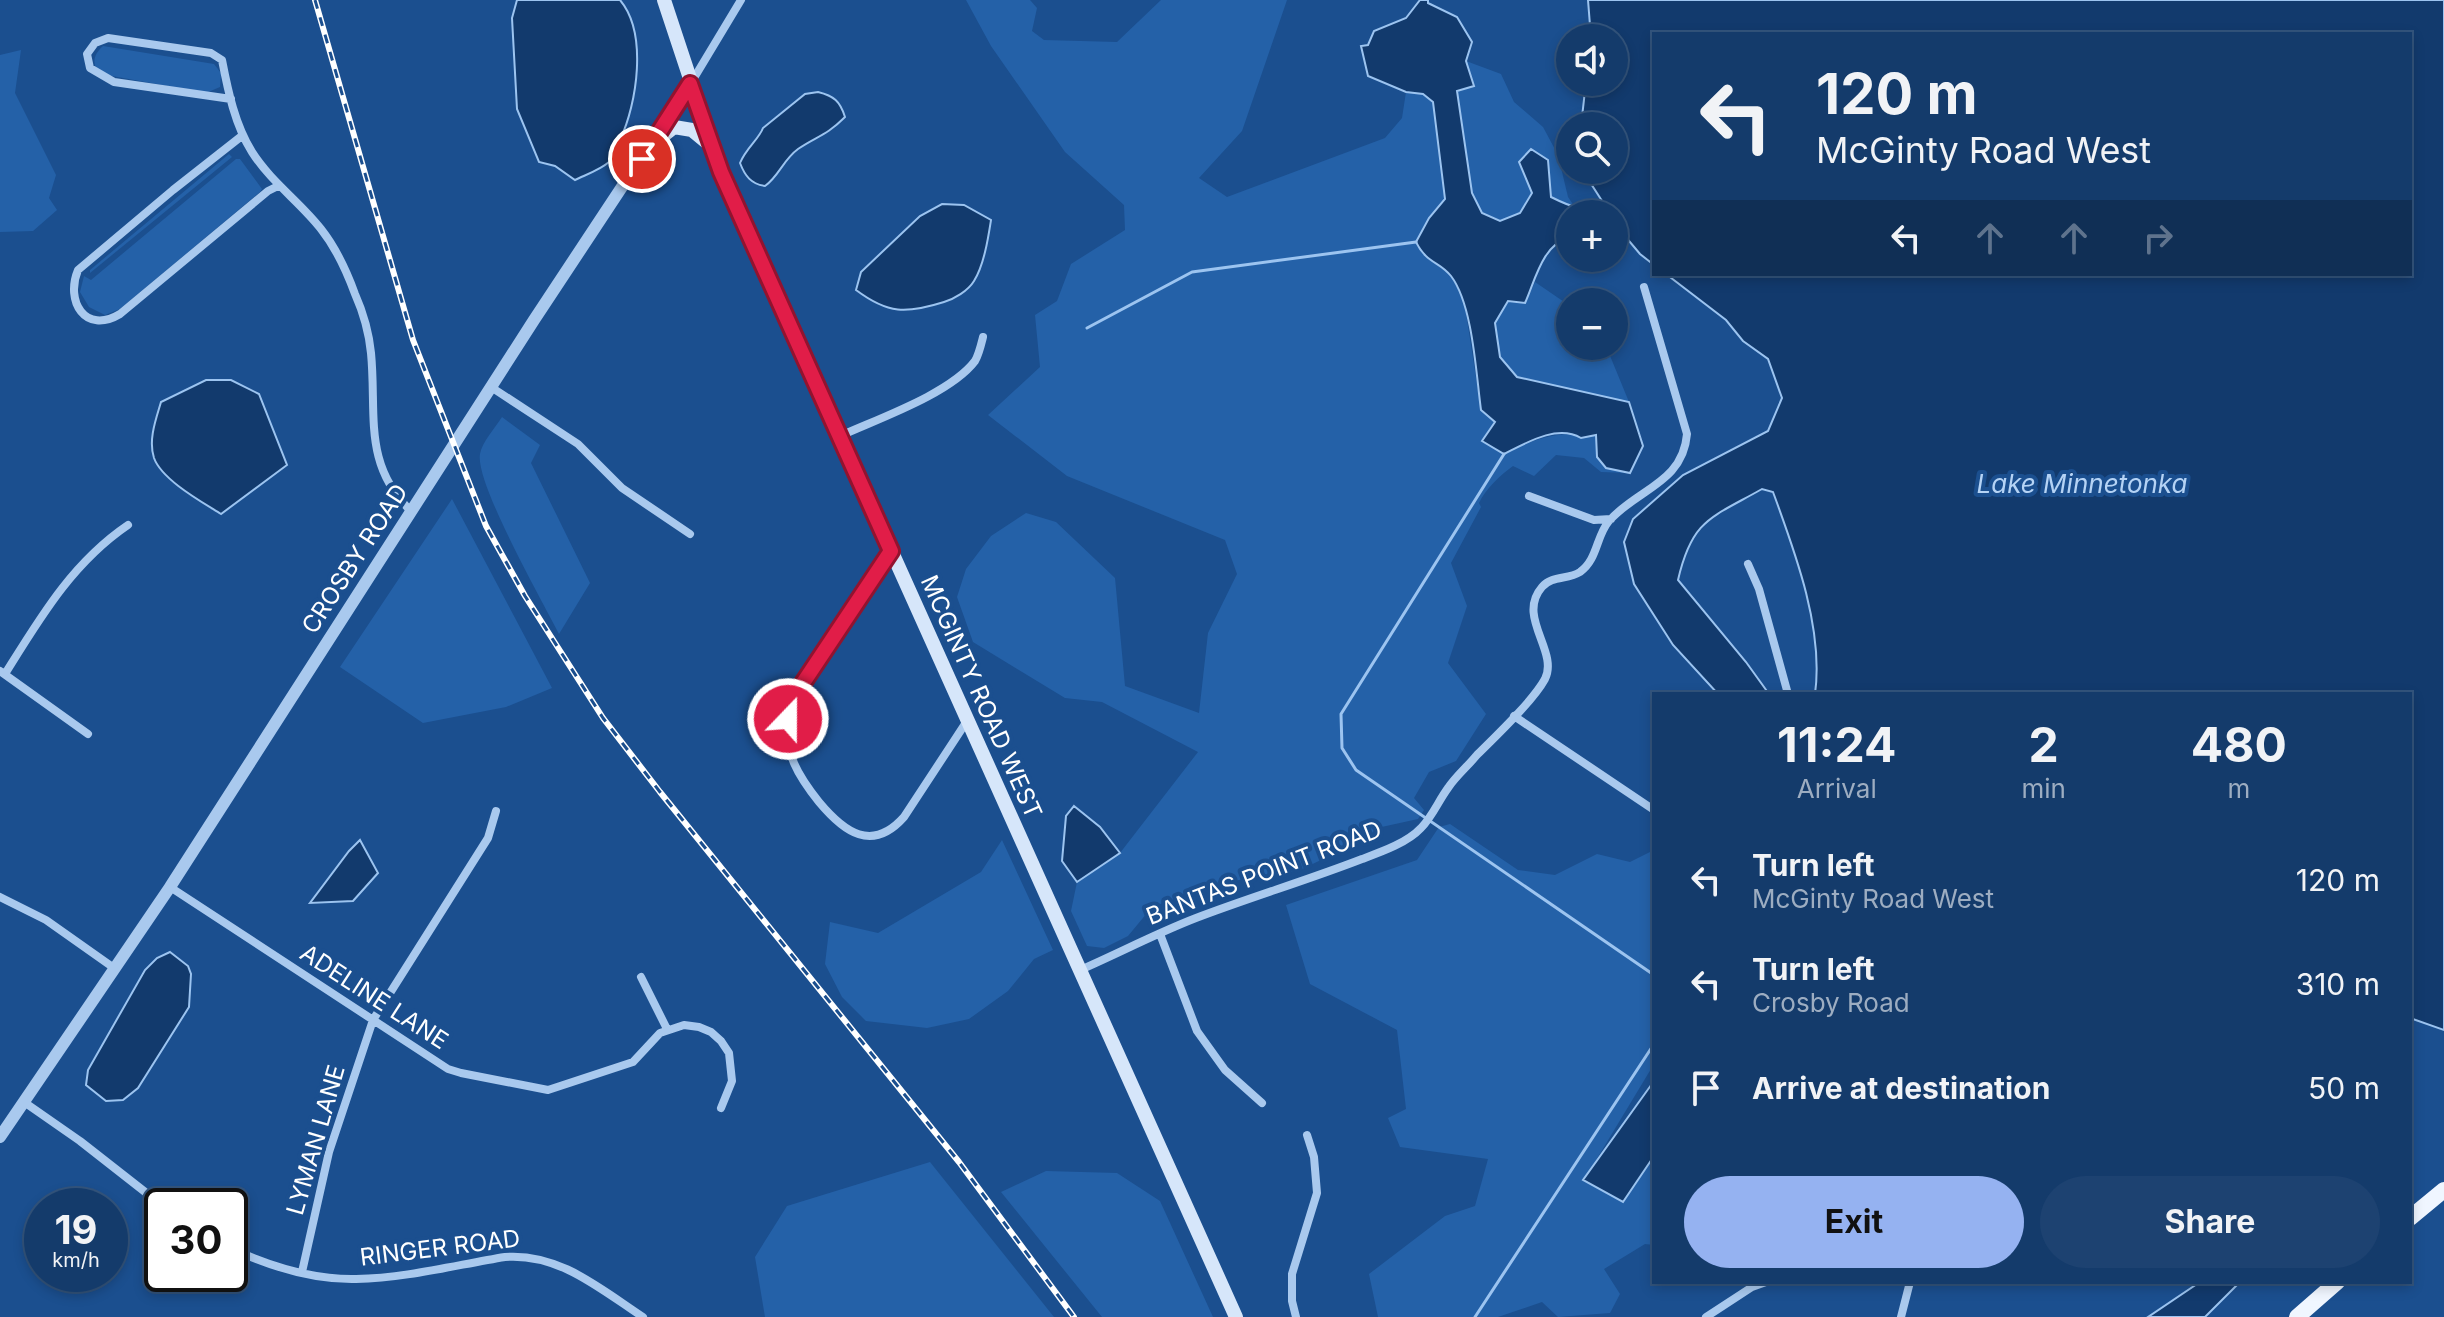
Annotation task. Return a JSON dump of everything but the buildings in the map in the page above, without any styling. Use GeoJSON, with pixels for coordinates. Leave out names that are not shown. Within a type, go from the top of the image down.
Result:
{"type":"FeatureCollection","features":[{"type":"Feature","properties":{"kind":"main road","name":"MCGINTY ROAD WEST"},"geometry":{"type":"LineString","coordinates":[[664,0],[714,150],[839,436],[1236,1317]]}},
{"type":"Feature","properties":{"kind":"main road"},"geometry":{"type":"LineString","coordinates":[[642,159],[674,127],[692,130],[714,150]]}},
{"type":"Feature","properties":{"kind":"main road"},"geometry":{"type":"LineString","coordinates":[[2412,1216],[2444,1190]]}},
{"type":"Feature","properties":{"kind":"main road"},"geometry":{"type":"LineString","coordinates":[[2297,1317],[2335,1284]]}},
{"type":"Feature","properties":{"kind":"street","name":"CROSBY ROAD"},"geometry":{"type":"LineString","coordinates":[[0,1137],[170,887],[491,387],[642,159],[741,0]]}},
{"type":"Feature","properties":{"kind":"street"},"geometry":{"type":"LineString","coordinates":[[231,99],[114,82],[90,68],[87,54],[95,43],[108,38],[216,54],[222,60],[231,99],[251,151],[278,186],[320,228],[332,245],[355,293],[369,338],[375,446],[380,465],[393,491],[412,512]]}},
{"type":"Feature","properties":{"kind":"street"},"geometry":{"type":"LineString","coordinates":[[243,135],[78,270],[73,293],[79,308],[91,320],[111,319],[120,314],[268,191],[278,186]]}},
{"type":"Feature","properties":{"kind":"street","name":"BANTAS POINT ROAD"},"geometry":{"type":"LineString","coordinates":[[1080,970],[1194,919],[1385,850],[1421,829],[1450,784],[1545,679],[1548,666],[1533,613],[1534,597],[1544,584],[1554,578],[1578,574],[1596,552],[1601,532],[1611,519],[1668,475],[1679,463],[1686,448],[1687,434],[1644,287]]}},
{"type":"Feature","properties":{"kind":"street"},"geometry":{"type":"LineString","coordinates":[[839,436],[920,400],[962,374],[977,358],[983,337]]}},
{"type":"Feature","properties":{"kind":"street"},"geometry":{"type":"LineString","coordinates":[[491,387],[578,444],[622,488],[690,534]]}},
{"type":"Feature","properties":{"kind":"street"},"geometry":{"type":"LineString","coordinates":[[1529,496],[1594,520],[1611,519]]}},
{"type":"Feature","properties":{"kind":"street"},"geometry":{"type":"LineString","coordinates":[[88,734],[2,672],[75,570],[99,546],[128,525]]}},
{"type":"Feature","properties":{"kind":"street"},"geometry":{"type":"LineString","coordinates":[[891,551],[792,701],[787,737],[797,771],[845,830],[871,836],[883,833],[895,827],[904,817],[967,721]]}},
{"type":"Feature","properties":{"kind":"street"},"geometry":{"type":"LineString","coordinates":[[1748,564],[1759,589],[1787,692]]}},
{"type":"Feature","properties":{"kind":"street"},"geometry":{"type":"LineString","coordinates":[[1514,716],[1652,809]]}},
{"type":"Feature","properties":{"kind":"street","name":"LYMAN LANE"},"geometry":{"type":"LineString","coordinates":[[302,1272],[329,1152],[373,1020],[488,838],[496,811]]}},
{"type":"Feature","properties":{"kind":"street","name":"ADELINE LANE"},"geometry":{"type":"LineString","coordinates":[[170,887],[448,1069],[548,1090],[633,1062],[667,1029]]}},
{"type":"Feature","properties":{"kind":"street"},"geometry":{"type":"LineString","coordinates":[[0,897],[46,920],[114,968]]}},
{"type":"Feature","properties":{"kind":"street"},"geometry":{"type":"LineString","coordinates":[[1160,934],[1197,1031],[1225,1070],[1262,1103]]}},
{"type":"Feature","properties":{"kind":"street"},"geometry":{"type":"LineString","coordinates":[[641,977],[667,1029],[684,1025],[699,1027],[721,1041],[729,1053],[732,1081],[721,1108]]}},
{"type":"Feature","properties":{"kind":"street"},"geometry":{"type":"LineString","coordinates":[[24,1102],[144,1191]]}},
{"type":"Feature","properties":{"kind":"street"},"geometry":{"type":"LineString","coordinates":[[1296,1317],[1292,1301],[1292,1274],[1317,1193],[1314,1157],[1307,1135]]}},
{"type":"Feature","properties":{"kind":"street","name":"RINGER ROAD"},"geometry":{"type":"LineString","coordinates":[[248,1255],[280,1268],[356,1279],[523,1256],[549,1261],[573,1271],[643,1317]]}},
{"type":"Feature","properties":{"kind":"street"},"geometry":{"type":"LineString","coordinates":[[1708,1317],[1760,1284]]}},
{"type":"Feature","properties":{"kind":"street"},"geometry":{"type":"LineString","coordinates":[[1901,1317],[1909,1284]]}},
{"type":"Feature","properties":{"kind":"shaded area"},"geometry":{"type":"Polygon","coordinates":[[[966,0],[1030,0],[1037,8],[1032,31],[1044,40],[1117,42],[1161,0],[1287,0],[1242,131],[1199,178],[1227,197],[1385,138],[1402,118],[1406,92],[1423,94],[1433,102],[1445,199],[1429,218],[1424,256],[1450,274],[1464,300],[1481,410],[1496,422],[1504,454],[1549,437],[1597,435],[1606,468],[1630,473],[1601,472],[1584,458],[1556,455],[1534,476],[1513,466],[1493,483],[1482,498],[1479,503],[1481,507],[1451,563],[1467,606],[1448,663],[1486,714],[1456,761],[1429,772],[1414,798],[1424,810],[1418,819],[1377,828],[1367,838],[1300,870],[1221,883],[1152,907],[1128,936],[1104,948],[1087,946],[1071,911],[1077,882],[1120,853],[1198,752],[1102,702],[1065,698],[973,642],[957,597],[966,569],[991,536],[1026,513],[1056,522],[1115,578],[1125,686],[1199,713],[1208,633],[1237,574],[1225,540],[1067,476],[988,415],[1040,367],[1035,315],[1057,301],[1071,264],[1125,230],[1124,205],[1065,152],[991,46],[966,0]]]}},
{"type":"Feature","properties":{"kind":"shaded area"},"geometry":{"type":"Polygon","coordinates":[[[103,46],[214,64],[221,73],[220,87],[206,93],[101,74],[94,60],[103,46]]]}},
{"type":"Feature","properties":{"kind":"shaded area"},"geometry":{"type":"Polygon","coordinates":[[[21,50],[15,93],[56,175],[49,198],[57,210],[33,231],[0,232],[0,55],[21,50]]]}},
{"type":"Feature","properties":{"kind":"shaded area"},"geometry":{"type":"Polygon","coordinates":[[[1466,61],[1501,74],[1514,102],[1543,127],[1556,151],[1556,184],[1565,184],[1570,200],[1551,197],[1548,161],[1520,214],[1500,221],[1482,213],[1472,193],[1457,91],[1474,86],[1466,61]]]}},
{"type":"Feature","properties":{"kind":"shaded area"},"geometry":{"type":"Polygon","coordinates":[[[229,154],[232,157],[90,273],[90,270],[229,154]]]}},
{"type":"Feature","properties":{"kind":"shaded area"},"geometry":{"type":"Polygon","coordinates":[[[236,159],[240,159],[262,189],[260,192],[120,309],[105,315],[89,307],[80,292],[84,276],[91,280],[236,159]]]}},
{"type":"Feature","properties":{"kind":"shaded area"},"geometry":{"type":"Polygon","coordinates":[[[1535,282],[1556,296],[1556,360],[1612,360],[1629,402],[1517,377],[1500,357],[1495,322],[1508,301],[1525,303],[1535,282]]]}},
{"type":"Feature","properties":{"kind":"shaded area"},"geometry":{"type":"Polygon","coordinates":[[[502,417],[540,445],[531,463],[590,583],[559,634],[499,515],[481,469],[481,449],[502,417]]]}},
{"type":"Feature","properties":{"kind":"shaded area"},"geometry":{"type":"Polygon","coordinates":[[[452,499],[552,688],[506,707],[423,723],[340,667],[452,499]]]}},
{"type":"Feature","properties":{"kind":"shaded area"},"geometry":{"type":"Polygon","coordinates":[[[1450,824],[1518,870],[1555,875],[1597,854],[1630,862],[1652,851],[1652,1067],[1584,1180],[1623,1201],[1652,1159],[1652,1245],[1645,1244],[1604,1269],[1620,1294],[1610,1313],[1558,1317],[1542,1302],[1498,1317],[1378,1317],[1369,1274],[1445,1216],[1475,1206],[1488,1159],[1400,1147],[1388,1118],[1406,1109],[1397,1030],[1310,984],[1286,905],[1417,860],[1439,827],[1450,824]]]}},
{"type":"Feature","properties":{"kind":"shaded area"},"geometry":{"type":"Polygon","coordinates":[[[1002,840],[1053,950],[1034,959],[1008,991],[969,1019],[927,1028],[866,1021],[842,997],[825,964],[830,922],[878,933],[981,872],[1002,840]]]}},
{"type":"Feature","properties":{"kind":"shaded area"},"geometry":{"type":"Polygon","coordinates":[[[930,1162],[1054,1317],[765,1317],[755,1257],[787,1206],[930,1162]]]}},
{"type":"Feature","properties":{"kind":"shaded area"},"geometry":{"type":"Polygon","coordinates":[[[1046,1171],[1117,1173],[1160,1201],[1213,1317],[1102,1317],[1001,1192],[1046,1171]]]}},
{"type":"Feature","properties":{"kind":"water"},"geometry":{"type":"Polygon","coordinates":[[[517,0],[620,0],[629,14],[637,49],[637,69],[626,125],[611,160],[575,180],[555,166],[539,162],[517,109],[512,18],[517,0]]]}},
{"type":"Feature","properties":{"kind":"water","name":"Lake Minnetonka"},"geometry":{"type":"Polygon","coordinates":[[[1420,0],[1428,0],[1428,3],[1457,17],[1472,42],[1466,61],[1474,86],[1457,91],[1472,193],[1482,213],[1500,221],[1520,213],[1532,193],[1519,162],[1531,149],[1548,160],[1551,197],[1557,200],[1556,244],[1546,255],[1525,303],[1508,301],[1495,323],[1500,357],[1517,377],[1629,402],[1643,446],[1630,473],[1606,468],[1597,457],[1596,435],[1581,438],[1572,434],[1552,434],[1504,454],[1482,441],[1495,422],[1481,410],[1464,304],[1451,276],[1424,254],[1416,242],[1429,218],[1445,199],[1433,102],[1423,94],[1406,92],[1368,76],[1361,46],[1368,45],[1374,31],[1406,18],[1420,0]]]}},
{"type":"Feature","properties":{"kind":"water","name":"Lake Minnetonka"},"geometry":{"type":"Polygon","coordinates":[[[1588,0],[2444,0],[2444,1030],[2412,1019],[2412,692],[1815,692],[1815,643],[1806,591],[1773,492],[1762,489],[1706,522],[1690,544],[1678,580],[1768,692],[1716,692],[1673,645],[1634,584],[1624,542],[1633,519],[1683,475],[1768,431],[1782,398],[1768,359],[1743,341],[1726,320],[1669,276],[2412,276],[2412,32],[1652,32],[1652,263],[1628,240],[1628,200],[1601,200],[1591,184],[1628,184],[1628,112],[1583,112],[1584,96],[1628,96],[1628,24],[1590,24],[1588,0]]]}},
{"type":"Feature","properties":{"kind":"water"},"geometry":{"type":"Polygon","coordinates":[[[818,92],[836,100],[845,117],[793,153],[765,186],[752,181],[740,163],[763,128],[805,94],[818,92]]]}},
{"type":"Feature","properties":{"kind":"water"},"geometry":{"type":"Polygon","coordinates":[[[942,204],[964,205],[991,220],[980,267],[968,288],[948,301],[908,310],[888,308],[856,290],[861,272],[920,216],[942,204]]]}},
{"type":"Feature","properties":{"kind":"water"},"geometry":{"type":"Polygon","coordinates":[[[206,380],[231,380],[259,394],[287,465],[221,514],[165,474],[152,451],[153,430],[161,402],[206,380]]]}},
{"type":"Feature","properties":{"kind":"water"},"geometry":{"type":"Polygon","coordinates":[[[1074,806],[1100,827],[1120,853],[1077,882],[1062,861],[1066,816],[1074,806]]]}},
{"type":"Feature","properties":{"kind":"water"},"geometry":{"type":"Polygon","coordinates":[[[360,840],[378,873],[353,901],[310,903],[349,851],[360,840]]]}},
{"type":"Feature","properties":{"kind":"water"},"geometry":{"type":"Polygon","coordinates":[[[170,952],[188,966],[191,974],[189,1007],[138,1088],[123,1100],[106,1101],[86,1085],[88,1070],[145,970],[157,958],[170,952]]]}},
{"type":"Feature","properties":{"kind":"water"},"geometry":{"type":"Polygon","coordinates":[[[1652,1084],[1652,1159],[1623,1202],[1583,1180],[1652,1084]]]}},
{"type":"Feature","properties":{"kind":"water"},"geometry":{"type":"Polygon","coordinates":[[[2197,1284],[2238,1284],[2205,1317],[2148,1317],[2197,1284]]]}},
{"type":"Feature","properties":{"kind":"waterway"},"geometry":{"type":"LineString","coordinates":[[1087,328],[1192,272],[1416,242]]}},
{"type":"Feature","properties":{"kind":"waterway"},"geometry":{"type":"LineString","coordinates":[[1504,454],[1341,714],[1342,748],[1356,770],[1652,974]]}},
{"type":"Feature","properties":{"kind":"waterway"},"geometry":{"type":"LineString","coordinates":[[1475,1317],[1652,1047]]}},
{"type":"Feature","properties":{"kind":"railway"},"geometry":{"type":"LineString","coordinates":[[315,0],[413,340],[486,526],[525,596],[603,718],[959,1162],[1074,1317]]}},
{"type":"Feature","properties":{"kind":"route"},"geometry":{"type":"LineString","coordinates":[[642,159],[690,84],[721,172],[891,551],[801,686],[792,701],[788,719]]}}]}
